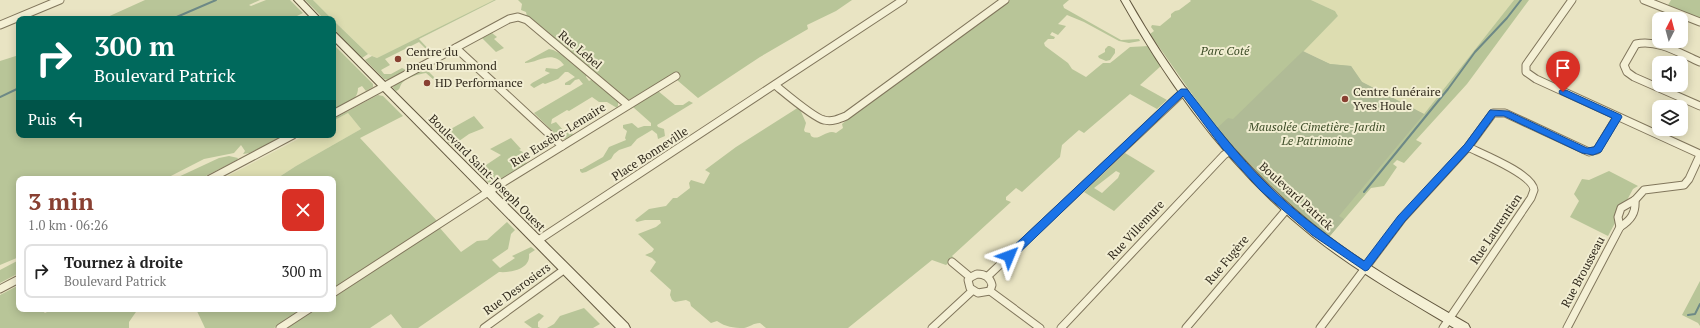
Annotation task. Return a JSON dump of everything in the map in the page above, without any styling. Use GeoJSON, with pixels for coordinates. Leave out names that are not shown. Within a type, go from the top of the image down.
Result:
{"type":"FeatureCollection","features":[{"type":"Feature","properties":{"kind":"street"},"geometry":{"type":"LineString","coordinates":[[22,16],[60,0]]}},
{"type":"Feature","properties":{"kind":"street"},"geometry":{"type":"LineString","coordinates":[[298,0],[314,16]]}},
{"type":"Feature","properties":{"kind":"street","name":"Place Bonneville"},"geometry":{"type":"LineString","coordinates":[[535,239],[775,85],[903,0]]}},
{"type":"Feature","properties":{"kind":"street"},"geometry":{"type":"LineString","coordinates":[[775,85],[820,119],[826,121],[838,119],[846,116],[1005,0]]}},
{"type":"Feature","properties":{"kind":"street","name":"Boulevard Patrick"},"geometry":{"type":"LineString","coordinates":[[1125,0],[1141,28],[1184,92],[1230,151],[1260,184],[1287,209],[1329,243],[1446,324],[1464,328]]}},
{"type":"Feature","properties":{"kind":"street"},"geometry":{"type":"LineString","coordinates":[[1572,0],[1526,65],[1526,72],[1536,79],[1700,154]]}},
{"type":"Feature","properties":{"kind":"street"},"geometry":{"type":"LineString","coordinates":[[1644,0],[1700,22]]}},
{"type":"Feature","properties":{"kind":"street","name":"Rue Lebel"},"geometry":{"type":"LineString","coordinates":[[456,48],[515,17],[521,18],[527,20],[628,105]]}},
{"type":"Feature","properties":{"kind":"street"},"geometry":{"type":"LineString","coordinates":[[0,25],[16,18]]}},
{"type":"Feature","properties":{"kind":"street","name":"Boulevard Saint-Joseph Ouest"},"geometry":{"type":"LineString","coordinates":[[336,38],[624,328]]}},
{"type":"Feature","properties":{"kind":"street"},"geometry":{"type":"LineString","coordinates":[[1700,62],[1655,44],[1645,42],[1636,44],[1624,65],[1627,72],[1638,80],[1700,106]]}},
{"type":"Feature","properties":{"kind":"street"},"geometry":{"type":"LineString","coordinates":[[336,112],[456,48],[562,146]]}},
{"type":"Feature","properties":{"kind":"street","name":"Rue Eusèbe-Lemaire"},"geometry":{"type":"LineString","coordinates":[[336,291],[488,192],[676,76]]}},
{"type":"Feature","properties":{"kind":"street"},"geometry":{"type":"LineString","coordinates":[[988,276],[1184,92]]}},
{"type":"Feature","properties":{"kind":"street"},"geometry":{"type":"LineString","coordinates":[[1320,328],[1402,219],[1468,147],[1490,115],[1501,112],[1576,147],[1593,152],[1597,150],[1618,117]]}},
{"type":"Feature","properties":{"kind":"street"},"geometry":{"type":"LineString","coordinates":[[216,176],[287,138]]}},
{"type":"Feature","properties":{"kind":"street","name":"Rue Laurentien"},"geometry":{"type":"LineString","coordinates":[[1446,324],[1531,198],[1534,190],[1532,183],[1523,175],[1468,147]]}},
{"type":"Feature","properties":{"kind":"street","name":"Rue Villemure"},"geometry":{"type":"LineString","coordinates":[[1061,328],[1224,155],[1230,151]]}},
{"type":"Feature","properties":{"kind":"street","name":"Rue Brousseau"},"geometry":{"type":"LineString","coordinates":[[1567,328],[1620,228],[1633,217],[1635,200],[1638,194],[1644,190],[1684,185],[1689,179],[1700,154]]}},
{"type":"Feature","properties":{"kind":"street","name":"Rue Brousseau"},"geometry":{"type":"LineString","coordinates":[[1620,228],[1618,217],[1620,210],[1635,200]]}},
{"type":"Feature","properties":{"kind":"street","name":"Rue Fugère"},"geometry":{"type":"LineString","coordinates":[[1186,328],[1287,209]]}},
{"type":"Feature","properties":{"kind":"street"},"geometry":{"type":"LineString","coordinates":[[952,262],[970,277]]}},
{"type":"Feature","properties":{"kind":"street","name":"Rue Desrosiers"},"geometry":{"type":"LineString","coordinates":[[484,328],[565,270]]}},
{"type":"Feature","properties":{"kind":"street"},"geometry":{"type":"LineString","coordinates":[[970,277],[981,274],[988,276],[992,282],[990,291]]}},
{"type":"Feature","properties":{"kind":"street"},"geometry":{"type":"LineString","coordinates":[[970,277],[968,283],[972,290],[982,294],[990,291]]}},
{"type":"Feature","properties":{"kind":"street"},"geometry":{"type":"LineString","coordinates":[[0,289],[16,281]]}},
{"type":"Feature","properties":{"kind":"street"},"geometry":{"type":"LineString","coordinates":[[932,328],[972,290]]}},
{"type":"Feature","properties":{"kind":"street"},"geometry":{"type":"LineString","coordinates":[[990,291],[1040,328]]}},
{"type":"Feature","properties":{"kind":"street"},"geometry":{"type":"LineString","coordinates":[[280,328],[304,312]]}},
{"type":"Feature","properties":{"kind":"green space"},"geometry":{"type":"Polygon","coordinates":[[[145,0],[260,0],[249,5],[251,6],[266,0],[290,0],[303,13],[297,16],[110,16],[145,0]]]}},
{"type":"Feature","properties":{"kind":"green space"},"geometry":{"type":"Polygon","coordinates":[[[305,0],[313,0],[329,16],[321,16],[305,0]]]}},
{"type":"Feature","properties":{"kind":"green space"},"geometry":{"type":"Polygon","coordinates":[[[313,0],[494,0],[377,58],[368,54],[336,23],[336,16],[329,16],[313,0]]]}},
{"type":"Feature","properties":{"kind":"green space"},"geometry":{"type":"Polygon","coordinates":[[[496,0],[419,39],[434,55],[433,56],[419,42],[385,59],[390,65],[381,70],[384,74],[391,74],[402,68],[406,70],[388,80],[384,79],[365,60],[372,56],[377,58],[496,0]]]}},
{"type":"Feature","properties":{"kind":"green space"},"geometry":{"type":"Polygon","coordinates":[[[518,0],[852,0],[836,11],[807,25],[808,29],[760,57],[698,98],[677,80],[680,76],[676,73],[629,100],[527,17],[526,12],[521,10],[522,4],[518,0]]]}},
{"type":"Feature","properties":{"kind":"green space"},"geometry":{"type":"Polygon","coordinates":[[[1010,0],[1069,0],[1063,5],[1064,8],[1121,40],[1139,39],[1140,41],[1129,43],[1119,41],[1084,22],[1067,15],[1058,24],[1066,26],[1058,35],[1052,32],[1050,35],[1055,37],[1054,39],[1048,39],[1044,43],[1045,46],[1068,63],[1072,69],[1086,77],[1103,63],[1110,63],[1130,47],[1149,46],[1162,65],[1140,85],[1167,100],[1157,109],[1130,94],[1084,133],[1079,130],[1062,145],[1060,157],[1022,192],[1016,188],[1006,197],[1006,200],[1011,202],[952,256],[954,258],[946,265],[932,260],[848,328],[766,328],[760,323],[744,328],[733,327],[723,325],[717,321],[711,323],[691,306],[690,302],[686,300],[675,302],[672,300],[670,295],[671,290],[650,271],[656,262],[652,258],[645,255],[652,252],[654,249],[638,234],[656,227],[661,223],[660,220],[645,220],[637,222],[635,220],[649,209],[666,206],[673,198],[677,198],[690,188],[689,183],[691,180],[704,184],[710,173],[705,170],[736,147],[799,107],[806,123],[804,130],[805,132],[810,133],[811,136],[814,137],[829,132],[836,133],[843,128],[842,124],[863,107],[1010,0]]]}},
{"type":"Feature","properties":{"kind":"green space","name":"Parc Coté"},"geometry":{"type":"Polygon","coordinates":[[[1190,0],[1311,0],[1335,11],[1338,16],[1303,52],[1330,64],[1351,66],[1362,82],[1424,114],[1514,0],[1529,0],[1467,84],[1416,140],[1422,143],[1404,163],[1397,160],[1393,164],[1397,167],[1384,186],[1371,188],[1329,237],[1230,144],[1199,104],[1150,34],[1154,31],[1151,27],[1152,25],[1160,26],[1171,17],[1171,14],[1179,10],[1191,1],[1190,0]]]}},
{"type":"Feature","properties":{"kind":"green space"},"geometry":{"type":"Polygon","coordinates":[[[1311,0],[1514,0],[1424,114],[1362,82],[1351,66],[1330,64],[1303,51],[1338,16],[1335,11],[1311,0]]]}},
{"type":"Feature","properties":{"kind":"green space"},"geometry":{"type":"Polygon","coordinates":[[[1671,0],[1700,0],[1700,20],[1688,15],[1688,12],[1680,12],[1667,7],[1671,0]]]}},
{"type":"Feature","properties":{"kind":"green space"},"geometry":{"type":"Polygon","coordinates":[[[336,23],[368,54],[362,58],[336,32],[336,23]]]}},
{"type":"Feature","properties":{"kind":"green space"},"geometry":{"type":"Polygon","coordinates":[[[492,33],[497,37],[494,39],[504,48],[496,52],[482,38],[492,33]]]}},
{"type":"Feature","properties":{"kind":"green space"},"geometry":{"type":"Polygon","coordinates":[[[1108,46],[1115,49],[1115,53],[1110,60],[1106,61],[1098,56],[1105,52],[1105,49],[1108,46]]]}},
{"type":"Feature","properties":{"kind":"green space"},"geometry":{"type":"Polygon","coordinates":[[[336,47],[373,84],[373,87],[366,91],[362,86],[358,88],[356,96],[353,100],[336,109],[336,47]]]}},
{"type":"Feature","properties":{"kind":"green space"},"geometry":{"type":"Polygon","coordinates":[[[549,49],[558,52],[569,60],[587,74],[586,77],[589,81],[593,79],[618,100],[617,108],[607,102],[599,102],[592,97],[552,119],[551,124],[556,122],[564,131],[567,130],[574,135],[566,139],[560,139],[534,113],[583,84],[579,79],[575,80],[570,85],[565,85],[565,83],[575,77],[568,72],[565,72],[558,79],[545,84],[543,83],[534,88],[530,85],[550,73],[545,71],[546,68],[557,69],[564,65],[559,60],[550,57],[525,63],[549,49]]]}},
{"type":"Feature","properties":{"kind":"green space","name":"Mausolée Cimetière-Jardin Le Patrimoine"},"geometry":{"type":"Polygon","coordinates":[[[1303,51],[1330,64],[1351,66],[1362,82],[1424,114],[1339,216],[1344,219],[1329,237],[1270,186],[1217,128],[1228,118],[1233,119],[1303,51]]]}},
{"type":"Feature","properties":{"kind":"green space"},"geometry":{"type":"Polygon","coordinates":[[[16,56],[16,138],[279,138],[250,153],[243,154],[245,151],[241,145],[234,153],[204,159],[171,176],[16,176],[16,258],[0,265],[0,61],[16,56]]]}},
{"type":"Feature","properties":{"kind":"green space"},"geometry":{"type":"Polygon","coordinates":[[[425,68],[445,88],[426,73],[407,79],[396,91],[393,88],[394,84],[425,68]]]}},
{"type":"Feature","properties":{"kind":"green space"},"geometry":{"type":"Polygon","coordinates":[[[658,91],[675,105],[683,105],[689,101],[693,103],[657,125],[658,127],[664,129],[665,136],[658,139],[657,134],[652,130],[637,139],[631,146],[619,150],[611,159],[582,173],[580,169],[603,157],[609,147],[626,140],[625,138],[627,131],[623,128],[623,125],[632,123],[638,128],[651,126],[651,123],[633,107],[658,91]]]}},
{"type":"Feature","properties":{"kind":"green space"},"geometry":{"type":"Polygon","coordinates":[[[378,95],[383,96],[403,116],[360,138],[438,222],[336,287],[336,176],[281,176],[361,129],[348,113],[336,119],[336,117],[378,95]]]}},
{"type":"Feature","properties":{"kind":"green space"},"geometry":{"type":"Polygon","coordinates":[[[348,113],[361,129],[281,176],[228,176],[300,138],[336,138],[336,119],[348,113]]]}},
{"type":"Feature","properties":{"kind":"green space"},"geometry":{"type":"Polygon","coordinates":[[[474,116],[484,128],[469,134],[452,146],[440,135],[474,116]]]}},
{"type":"Feature","properties":{"kind":"green space"},"geometry":{"type":"Polygon","coordinates":[[[511,138],[521,149],[519,150],[527,154],[521,157],[528,164],[496,183],[490,184],[477,171],[501,155],[490,149],[511,138]]]}},
{"type":"Feature","properties":{"kind":"green space"},"geometry":{"type":"Polygon","coordinates":[[[1125,153],[1155,171],[1114,211],[1084,192],[1125,153]],[[1116,171],[1094,188],[1102,193],[1118,178],[1120,173],[1116,171]]]}},
{"type":"Feature","properties":{"kind":"green space"},"geometry":{"type":"Polygon","coordinates":[[[229,156],[238,158],[237,160],[206,176],[180,176],[219,158],[229,156]]]}},
{"type":"Feature","properties":{"kind":"green space"},"geometry":{"type":"Polygon","coordinates":[[[1609,171],[1638,186],[1633,189],[1626,202],[1619,205],[1615,213],[1615,223],[1608,236],[1570,217],[1579,201],[1574,194],[1582,179],[1589,180],[1609,171]]]}},
{"type":"Feature","properties":{"kind":"green space"},"geometry":{"type":"Polygon","coordinates":[[[507,222],[515,230],[511,234],[508,249],[492,260],[500,268],[515,258],[512,256],[531,247],[535,250],[529,254],[529,259],[524,267],[509,272],[499,272],[418,328],[402,328],[391,314],[370,328],[287,328],[311,312],[336,312],[336,296],[439,227],[461,252],[477,241],[487,240],[507,222]]]}},
{"type":"Feature","properties":{"kind":"green space"},"geometry":{"type":"Polygon","coordinates":[[[16,262],[16,275],[0,283],[0,270],[16,262]]]}},
{"type":"Feature","properties":{"kind":"green space"},"geometry":{"type":"Polygon","coordinates":[[[1700,281],[1700,326],[1698,323],[1682,315],[1700,281]]]}},
{"type":"Feature","properties":{"kind":"green space"},"geometry":{"type":"Polygon","coordinates":[[[16,287],[16,312],[136,312],[129,322],[129,328],[0,328],[0,295],[16,287]]]}},
{"type":"Feature","properties":{"kind":"green space"},"geometry":{"type":"Polygon","coordinates":[[[584,308],[600,324],[593,328],[547,328],[554,324],[560,316],[584,308]]]}},
{"type":"Feature","properties":{"kind":"green space"},"geometry":{"type":"Polygon","coordinates":[[[197,312],[298,312],[274,328],[205,328],[197,312]]]}},
{"type":"Feature","properties":{"kind":"green space"},"geometry":{"type":"Polygon","coordinates":[[[539,313],[544,316],[538,322],[538,327],[540,328],[532,328],[524,322],[539,313]]]}},
{"type":"Feature","properties":{"kind":"waterway"},"geometry":{"type":"LineString","coordinates":[[179,16],[216,0]]}},
{"type":"Feature","properties":{"kind":"waterway"},"geometry":{"type":"LineString","coordinates":[[1364,192],[1448,89],[1475,52],[1507,18],[1521,0]]}},
{"type":"Feature","properties":{"kind":"waterway"},"geometry":{"type":"LineString","coordinates":[[0,97],[16,89]]}},
{"type":"Feature","properties":{"kind":"waterway"},"geometry":{"type":"LineString","coordinates":[[1688,315],[1695,314],[1700,304]]}},
{"type":"Feature","properties":{"kind":"place","name":"Centre du pneu Drummond"},"geometry":{"type":"Point","coordinates":[398,59]}},
{"type":"Feature","properties":{"kind":"place","name":"HD Performance"},"geometry":{"type":"Point","coordinates":[427,83]}},
{"type":"Feature","properties":{"kind":"place","name":"Centre funéraire Yves Houle"},"geometry":{"type":"Point","coordinates":[1345,99]}},
{"type":"Feature","properties":{"kind":"route"},"geometry":{"type":"LineString","coordinates":[[1009,256],[1184,92],[1226,146],[1265,188],[1287,209],[1315,232],[1365,267],[1402,219],[1468,147],[1490,115],[1493,113],[1505,113],[1585,151],[1596,151],[1618,117],[1563,92]]}}]}
